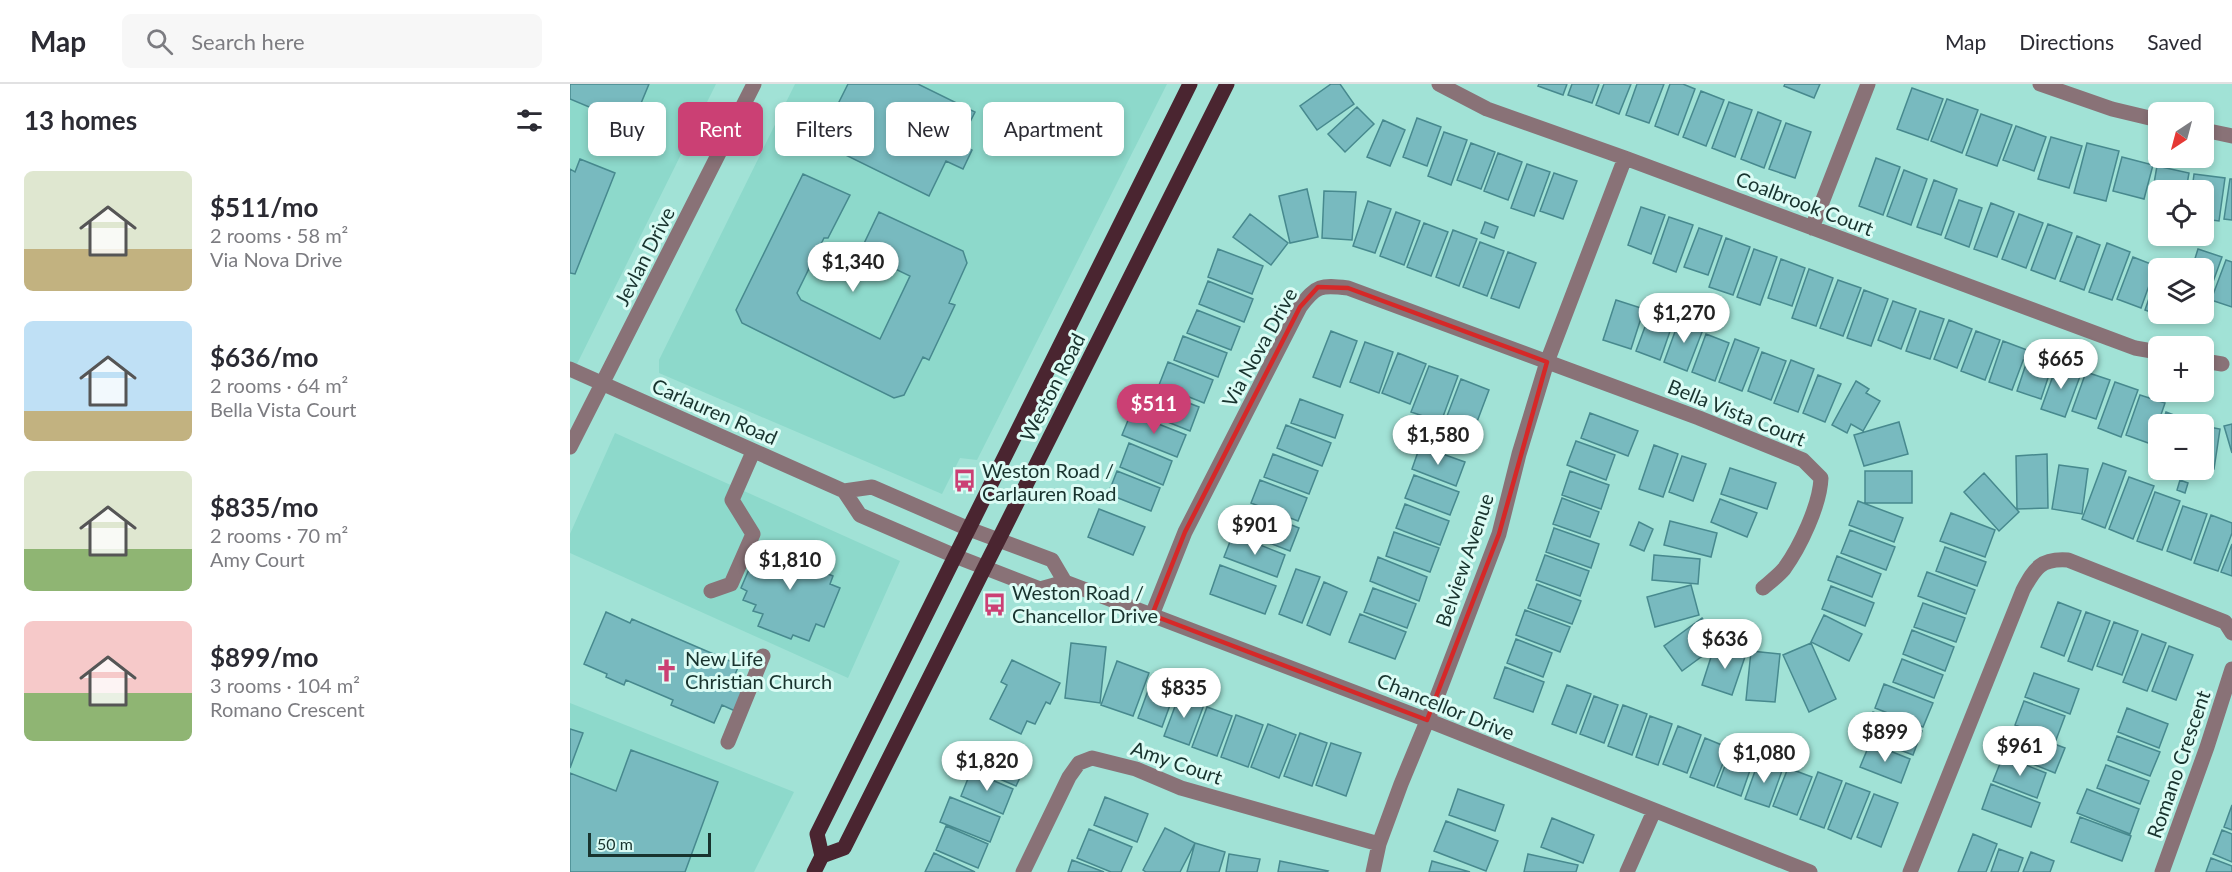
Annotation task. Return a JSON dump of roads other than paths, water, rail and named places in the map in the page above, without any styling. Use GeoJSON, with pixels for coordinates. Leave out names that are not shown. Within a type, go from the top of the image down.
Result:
{"type":"FeatureCollection","features":[{"type":"Feature","properties":{"kind":"main road","name":"Weston Road"},"geometry":{"type":"LineString","coordinates":[[814,872],[822,856],[818,834],[1190,84]]}},
{"type":"Feature","properties":{"kind":"main road","name":"Weston Road"},"geometry":{"type":"LineString","coordinates":[[822,856],[844,848],[1227,84]]}},
{"type":"Feature","properties":{"kind":"street","name":"Jevlan Drive"},"geometry":{"type":"LineString","coordinates":[[570,447],[754,84]]}},
{"type":"Feature","properties":{"kind":"street","name":"Coalbrook Court"},"geometry":{"type":"LineString","coordinates":[[1439,84],[1486,109],[1625,158],[2135,348],[2148,350]]}},
{"type":"Feature","properties":{"kind":"street"},"geometry":{"type":"LineString","coordinates":[[1812,228],[1868,84]]}},
{"type":"Feature","properties":{"kind":"street"},"geometry":{"type":"LineString","coordinates":[[2040,84],[2074,89],[2112,109],[2148,118]]}},
{"type":"Feature","properties":{"kind":"street"},"geometry":{"type":"LineString","coordinates":[[2214,132],[2232,136]]}},
{"type":"Feature","properties":{"kind":"street","name":"Belview Avenue"},"geometry":{"type":"LineString","coordinates":[[1373,872],[1379,844],[1498,534],[1547,362],[1625,158]]}},
{"type":"Feature","properties":{"kind":"street","name":"Via Nova Drive"},"geometry":{"type":"LineString","coordinates":[[1152,615],[1185,532],[1300,307],[1318,287],[1328,285],[1348,288],[1547,362]]}},
{"type":"Feature","properties":{"kind":"street","name":"Bella Vista Court"},"geometry":{"type":"LineString","coordinates":[[1547,362],[1699,418],[1803,460],[1817,472],[1821,478],[1821,487],[1803,535],[1783,570],[1763,588]]}},
{"type":"Feature","properties":{"kind":"street"},"geometry":{"type":"LineString","coordinates":[[2214,363],[2222,364]]}},
{"type":"Feature","properties":{"kind":"street","name":"Carlauren Road"},"geometry":{"type":"LineString","coordinates":[[570,369],[844,491],[872,487],[969,529],[999,539]]}},
{"type":"Feature","properties":{"kind":"street"},"geometry":{"type":"LineString","coordinates":[[711,591],[731,584],[753,534],[732,500],[753,452]]}},
{"type":"Feature","properties":{"kind":"street"},"geometry":{"type":"LineString","coordinates":[[844,491],[860,515],[955,556],[1040,589],[1065,582],[1052,560],[999,539]]}},
{"type":"Feature","properties":{"kind":"street"},"geometry":{"type":"LineString","coordinates":[[1910,872],[2024,590],[2039,565],[2049,561],[2068,560],[2224,622],[2232,633]]}},
{"type":"Feature","properties":{"kind":"street","name":"Chancellor Drive"},"geometry":{"type":"LineString","coordinates":[[1065,582],[1427,720],[1810,872]]}},
{"type":"Feature","properties":{"kind":"street"},"geometry":{"type":"LineString","coordinates":[[728,742],[763,656]]}},
{"type":"Feature","properties":{"kind":"street","name":"Romano Crescent"},"geometry":{"type":"LineString","coordinates":[[2162,872],[2232,669]]}},
{"type":"Feature","properties":{"kind":"street","name":"Amy Court"},"geometry":{"type":"LineString","coordinates":[[1023,872],[1069,777],[1079,764],[1092,758],[1136,770],[1181,788],[1379,844]]}},
{"type":"Feature","properties":{"kind":"street"},"geometry":{"type":"LineString","coordinates":[[1627,872],[1654,811]]}},
{"type":"Feature","properties":{"kind":"place","name":"Weston Road / Carlauren Road"},"geometry":{"type":"Point","coordinates":[964,481]}},
{"type":"Feature","properties":{"kind":"place","name":"Weston Road / Chancellor Drive"},"geometry":{"type":"Point","coordinates":[994,604]}},
{"type":"Feature","properties":{"kind":"place","name":"New Life Christian Church"},"geometry":{"type":"Point","coordinates":[667,670]}}]}
